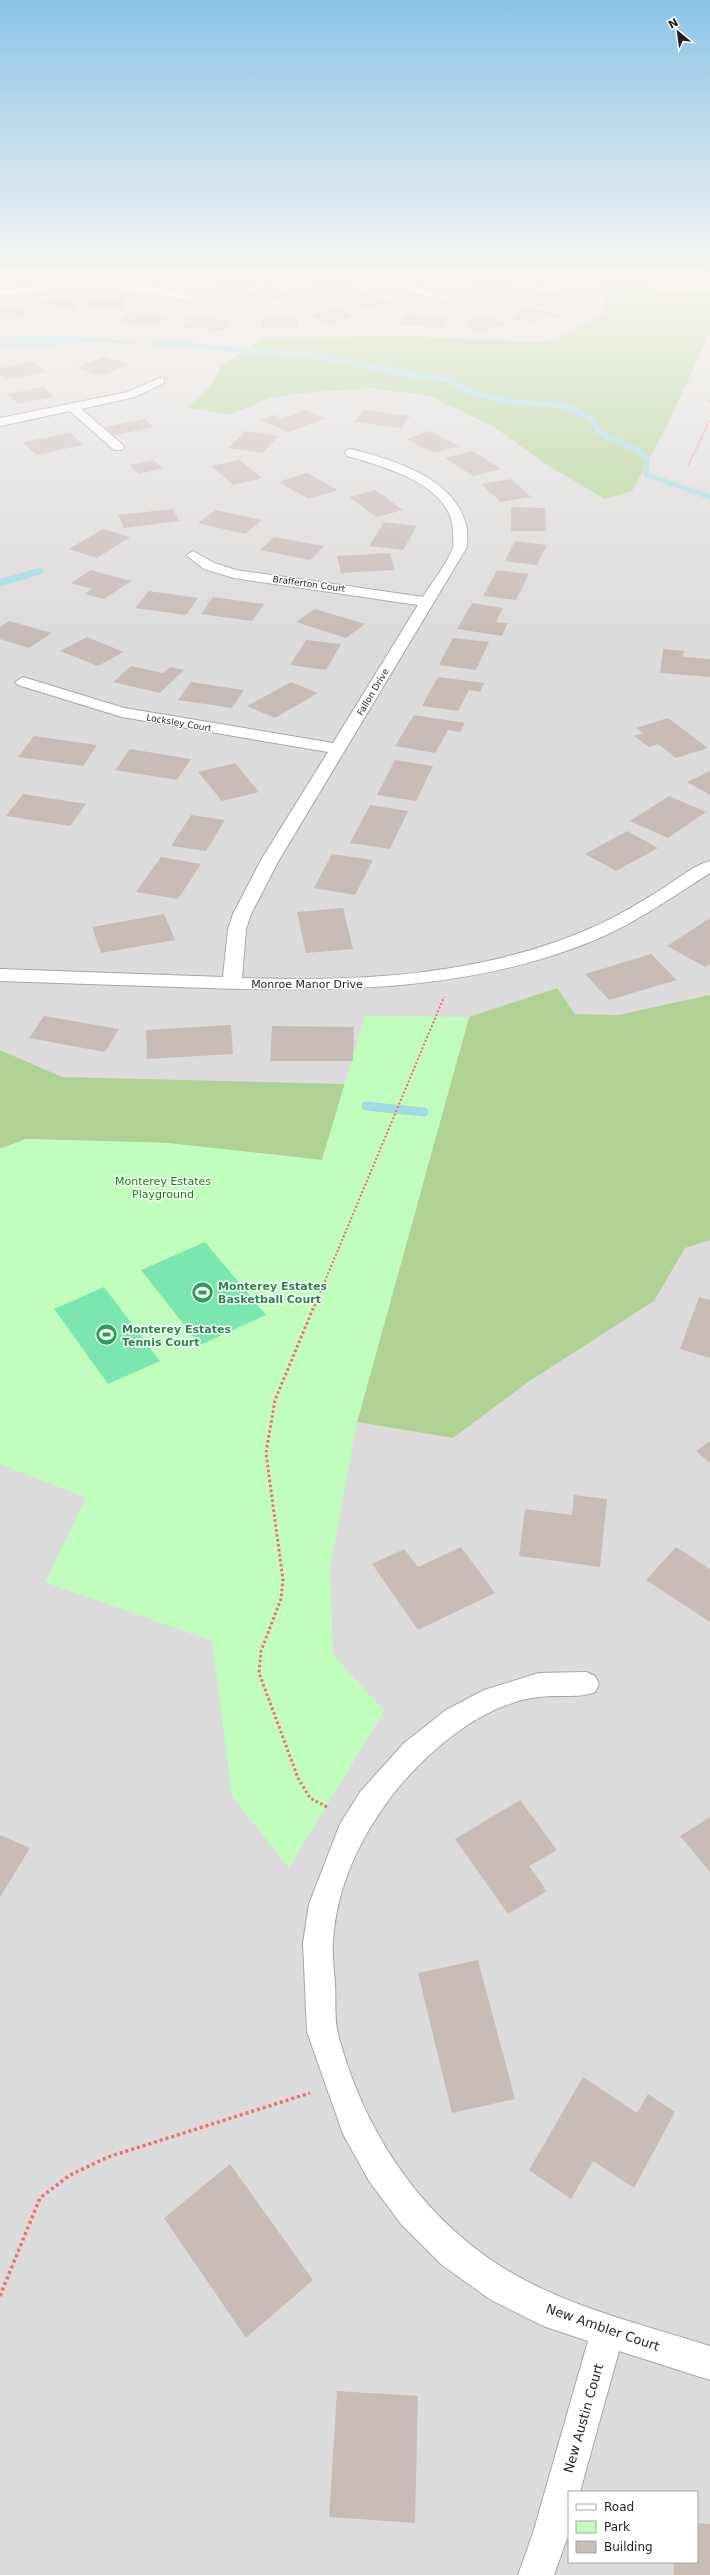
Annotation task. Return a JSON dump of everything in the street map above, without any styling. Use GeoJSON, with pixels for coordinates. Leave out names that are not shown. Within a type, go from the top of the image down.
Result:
{"type":"FeatureCollection","features":[{"type":"Feature","properties":{"kind":"street"},"geometry":{"type":"LineString","coordinates":[[0,422],[135,393]]}},
{"type":"Feature","properties":{"kind":"street"},"geometry":{"type":"LineString","coordinates":[[72,407],[118,447]]}},
{"type":"Feature","properties":{"kind":"street","name":"Fallon Drive"},"geometry":{"type":"LineString","coordinates":[[232,984],[237,929],[242,914],[270,860],[428,602],[460,546],[461,529],[456,512],[439,491],[413,474],[384,462],[351,453]]}},
{"type":"Feature","properties":{"kind":"street","name":"Brafferton Court"},"geometry":{"type":"LineString","coordinates":[[193,555],[209,566],[234,574],[428,602]]}},
{"type":"Feature","properties":{"kind":"street","name":"Locksley Court"},"geometry":{"type":"LineString","coordinates":[[23,682],[122,712],[338,749]]}},
{"type":"Feature","properties":{"kind":"street","name":"Monroe Manor Drive"},"geometry":{"type":"LineString","coordinates":[[0,975],[232,984],[336,986],[406,981],[473,971],[537,954],[595,933],[621,920],[710,866]]}},
{"type":"Feature","properties":{"kind":"street","name":"New Ambler Court"},"geometry":{"type":"LineString","coordinates":[[586,1684],[539,1685],[493,1698],[456,1718],[414,1752],[370,1802],[350,1833],[324,1904],[318,1943],[322,2032],[354,2123],[380,2170],[413,2212],[454,2253],[503,2288],[556,2314],[710,2362]]}},
{"type":"Feature","properties":{"kind":"street","name":"New Austin Court"},"geometry":{"type":"LineString","coordinates":[[536,2575],[551,2533],[608,2330]]}},
{"type":"Feature","properties":{"kind":"path"},"geometry":{"type":"LineString","coordinates":[[688,465],[710,420]]}},
{"type":"Feature","properties":{"kind":"path"},"geometry":{"type":"LineString","coordinates":[[356,1824],[310,1798],[298,1778],[259,1673],[261,1651],[281,1598],[283,1580],[266,1453],[275,1400],[403,1099],[444,998],[437,976]]}},
{"type":"Feature","properties":{"kind":"path"},"geometry":{"type":"LineString","coordinates":[[0,2296],[40,2198],[70,2175],[108,2157],[340,2083]]}},
{"type":"Feature","properties":{"kind":"shaded area"},"geometry":{"type":"Polygon","coordinates":[[[0,393],[710,393],[710,2575],[0,2575],[0,393]]]}},
{"type":"Feature","properties":{"kind":"green space"},"geometry":{"type":"Polygon","coordinates":[[[205,393],[305,393],[271,398],[228,415],[187,407],[205,393]]]}},
{"type":"Feature","properties":{"kind":"green space"},"geometry":{"type":"Polygon","coordinates":[[[409,393],[682,393],[632,491],[605,499],[547,465],[494,427],[429,396],[409,393]]]}},
{"type":"Feature","properties":{"kind":"green space"},"geometry":{"type":"Polygon","coordinates":[[[557,988],[575,1014],[618,1015],[710,995],[710,1240],[685,1248],[654,1301],[528,1382],[453,1438],[357,1422],[469,1017],[557,988]]]}},
{"type":"Feature","properties":{"kind":"green space","name":"Monterey Estates Playground"},"geometry":{"type":"Polygon","coordinates":[[[365,1016],[469,1017],[357,1422],[330,1568],[333,1655],[384,1711],[289,1868],[232,1796],[212,1641],[45,1582],[86,1498],[0,1464],[0,1149],[26,1139],[167,1143],[322,1160],[365,1016]]]}},
{"type":"Feature","properties":{"kind":"green space"},"geometry":{"type":"Polygon","coordinates":[[[0,1050],[62,1077],[345,1084],[322,1160],[167,1143],[26,1139],[0,1149],[0,1050]]]}},
{"type":"Feature","properties":{"kind":"green space","name":"Monterey Estates Basketball Court"},"geometry":{"type":"Polygon","coordinates":[[[205,1242],[266,1315],[200,1345],[141,1270],[205,1242]]]}},
{"type":"Feature","properties":{"kind":"green space","name":"Monterey Estates Tennis Court"},"geometry":{"type":"Polygon","coordinates":[[[104,1287],[160,1361],[108,1384],[54,1309],[104,1287]]]}},
{"type":"Feature","properties":{"kind":"building"},"geometry":{"type":"Polygon","coordinates":[[[50,393],[54,397],[18,404],[7,394],[50,393]]]}},
{"type":"Feature","properties":{"kind":"building"},"geometry":{"type":"Polygon","coordinates":[[[305,410],[326,418],[289,432],[260,420],[274,415],[282,419],[305,410]]]}},
{"type":"Feature","properties":{"kind":"building"},"geometry":{"type":"Polygon","coordinates":[[[363,410],[410,416],[401,428],[354,422],[363,410]]]}},
{"type":"Feature","properties":{"kind":"building"},"geometry":{"type":"Polygon","coordinates":[[[144,419],[154,427],[115,435],[105,427],[144,419]]]}},
{"type":"Feature","properties":{"kind":"building"},"geometry":{"type":"Polygon","coordinates":[[[246,431],[279,436],[262,453],[228,448],[246,431]]]}},
{"type":"Feature","properties":{"kind":"building"},"geometry":{"type":"Polygon","coordinates":[[[430,431],[459,446],[434,453],[406,439],[430,431]]]}},
{"type":"Feature","properties":{"kind":"building"},"geometry":{"type":"Polygon","coordinates":[[[70,433],[83,445],[36,455],[23,442],[70,433]]]}},
{"type":"Feature","properties":{"kind":"building"},"geometry":{"type":"Polygon","coordinates":[[[473,451],[501,469],[473,476],[445,458],[473,451]]]}},
{"type":"Feature","properties":{"kind":"building"},"geometry":{"type":"Polygon","coordinates":[[[153,460],[163,468],[139,474],[130,465],[153,460]]]}},
{"type":"Feature","properties":{"kind":"building"},"geometry":{"type":"Polygon","coordinates":[[[240,460],[262,478],[233,485],[211,466],[240,460]]]}},
{"type":"Feature","properties":{"kind":"building"},"geometry":{"type":"Polygon","coordinates":[[[307,473],[338,490],[309,499],[278,482],[307,473]]]}},
{"type":"Feature","properties":{"kind":"building"},"geometry":{"type":"Polygon","coordinates":[[[511,479],[531,497],[501,502],[481,484],[511,479]]]}},
{"type":"Feature","properties":{"kind":"building"},"geometry":{"type":"Polygon","coordinates":[[[375,490],[403,510],[377,517],[349,497],[375,490]]]}},
{"type":"Feature","properties":{"kind":"building"},"geometry":{"type":"Polygon","coordinates":[[[511,507],[545,508],[546,531],[511,531],[511,507]]]}},
{"type":"Feature","properties":{"kind":"building"},"geometry":{"type":"Polygon","coordinates":[[[173,509],[179,521],[124,528],[118,515],[173,509]]]}},
{"type":"Feature","properties":{"kind":"building"},"geometry":{"type":"Polygon","coordinates":[[[216,510],[262,520],[245,534],[198,523],[216,510]]]}},
{"type":"Feature","properties":{"kind":"building"},"geometry":{"type":"Polygon","coordinates":[[[384,522],[417,526],[403,550],[369,546],[384,522]]]}},
{"type":"Feature","properties":{"kind":"building"},"geometry":{"type":"Polygon","coordinates":[[[103,529],[130,537],[97,558],[69,549],[103,529]]]}},
{"type":"Feature","properties":{"kind":"building"},"geometry":{"type":"Polygon","coordinates":[[[274,537],[324,546],[310,560],[260,550],[274,537]]]}},
{"type":"Feature","properties":{"kind":"building"},"geometry":{"type":"Polygon","coordinates":[[[515,541],[547,545],[537,565],[505,561],[515,541]]]}},
{"type":"Feature","properties":{"kind":"building"},"geometry":{"type":"Polygon","coordinates":[[[390,553],[395,570],[341,573],[337,556],[390,553]]]}},
{"type":"Feature","properties":{"kind":"building"},"geometry":{"type":"Polygon","coordinates":[[[91,570],[131,581],[104,599],[85,594],[92,589],[71,583],[91,570]]]}},
{"type":"Feature","properties":{"kind":"building"},"geometry":{"type":"Polygon","coordinates":[[[497,570],[529,574],[516,600],[483,596],[497,570]]]}},
{"type":"Feature","properties":{"kind":"building"},"geometry":{"type":"Polygon","coordinates":[[[149,591],[198,598],[186,615],[135,608],[149,591]]]}},
{"type":"Feature","properties":{"kind":"building"},"geometry":{"type":"Polygon","coordinates":[[[213,597],[264,604],[252,621],[201,614],[213,597]]]}},
{"type":"Feature","properties":{"kind":"building"},"geometry":{"type":"Polygon","coordinates":[[[472,603],[503,608],[496,622],[508,623],[502,636],[457,629],[472,603]]]}},
{"type":"Feature","properties":{"kind":"building"},"geometry":{"type":"Polygon","coordinates":[[[315,609],[365,624],[346,638],[296,622],[315,609]]]}},
{"type":"Feature","properties":{"kind":"building"},"geometry":{"type":"Polygon","coordinates":[[[9,621],[52,633],[29,648],[0,639],[0,627],[9,621]]]}},
{"type":"Feature","properties":{"kind":"building"},"geometry":{"type":"Polygon","coordinates":[[[87,637],[124,652],[98,666],[60,651],[87,637]]]}},
{"type":"Feature","properties":{"kind":"building"},"geometry":{"type":"Polygon","coordinates":[[[453,638],[489,642],[476,670],[439,665],[453,638]]]}},
{"type":"Feature","properties":{"kind":"building"},"geometry":{"type":"Polygon","coordinates":[[[306,640],[341,644],[326,670],[290,665],[306,640]]]}},
{"type":"Feature","properties":{"kind":"building"},"geometry":{"type":"Polygon","coordinates":[[[663,649],[684,651],[683,657],[710,659],[710,677],[660,673],[663,649]]]}},
{"type":"Feature","properties":{"kind":"building"},"geometry":{"type":"Polygon","coordinates":[[[131,666],[163,673],[170,667],[184,670],[160,693],[113,682],[131,666]]]}},
{"type":"Feature","properties":{"kind":"building"},"geometry":{"type":"Polygon","coordinates":[[[438,677],[484,683],[480,692],[469,690],[458,711],[422,706],[438,677]]]}},
{"type":"Feature","properties":{"kind":"building"},"geometry":{"type":"Polygon","coordinates":[[[191,682],[244,690],[232,708],[178,700],[191,682]]]}},
{"type":"Feature","properties":{"kind":"building"},"geometry":{"type":"Polygon","coordinates":[[[291,682],[318,693],[275,718],[247,706],[291,682]]]}},
{"type":"Feature","properties":{"kind":"building"},"geometry":{"type":"Polygon","coordinates":[[[414,715],[465,723],[460,732],[448,730],[435,753],[395,746],[414,715]]]}},
{"type":"Feature","properties":{"kind":"building"},"geometry":{"type":"Polygon","coordinates":[[[668,718],[708,748],[676,758],[658,744],[649,747],[634,736],[643,733],[636,728],[668,718]]]}},
{"type":"Feature","properties":{"kind":"building"},"geometry":{"type":"Polygon","coordinates":[[[34,736],[97,745],[83,766],[18,757],[34,736]]]}},
{"type":"Feature","properties":{"kind":"building"},"geometry":{"type":"Polygon","coordinates":[[[130,749],[191,759],[177,780],[115,770],[130,749]]]}},
{"type":"Feature","properties":{"kind":"building"},"geometry":{"type":"Polygon","coordinates":[[[395,760],[433,766],[416,801],[377,795],[395,760]]]}},
{"type":"Feature","properties":{"kind":"building"},"geometry":{"type":"Polygon","coordinates":[[[235,763],[259,792],[222,801],[198,772],[235,763]]]}},
{"type":"Feature","properties":{"kind":"building"},"geometry":{"type":"Polygon","coordinates":[[[710,771],[710,795],[687,782],[710,771]]]}},
{"type":"Feature","properties":{"kind":"building"},"geometry":{"type":"Polygon","coordinates":[[[23,794],[86,804],[70,826],[6,816],[23,794]]]}},
{"type":"Feature","properties":{"kind":"building"},"geometry":{"type":"Polygon","coordinates":[[[669,796],[706,812],[668,838],[630,821],[669,796]]]}},
{"type":"Feature","properties":{"kind":"building"},"geometry":{"type":"Polygon","coordinates":[[[370,805],[408,811],[390,849],[350,843],[370,805]]]}},
{"type":"Feature","properties":{"kind":"building"},"geometry":{"type":"Polygon","coordinates":[[[191,815],[225,820],[206,851],[171,846],[191,815]]]}},
{"type":"Feature","properties":{"kind":"building"},"geometry":{"type":"Polygon","coordinates":[[[627,831],[658,848],[616,871],[585,854],[627,831]]]}},
{"type":"Feature","properties":{"kind":"building"},"geometry":{"type":"Polygon","coordinates":[[[332,854],[373,860],[355,895],[314,888],[332,854]]]}},
{"type":"Feature","properties":{"kind":"building"},"geometry":{"type":"Polygon","coordinates":[[[161,857],[201,864],[178,899],[136,892],[161,857]]]}},
{"type":"Feature","properties":{"kind":"building"},"geometry":{"type":"Polygon","coordinates":[[[343,908],[353,949],[306,953],[297,912],[343,908]]]}},
{"type":"Feature","properties":{"kind":"building"},"geometry":{"type":"Polygon","coordinates":[[[164,914],[175,940],[101,953],[92,927],[164,914]]]}},
{"type":"Feature","properties":{"kind":"building"},"geometry":{"type":"Polygon","coordinates":[[[710,918],[710,964],[705,967],[667,946],[710,918]]]}},
{"type":"Feature","properties":{"kind":"building"},"geometry":{"type":"Polygon","coordinates":[[[651,954],[677,980],[609,1000],[585,974],[651,954]]]}},
{"type":"Feature","properties":{"kind":"building"},"geometry":{"type":"Polygon","coordinates":[[[44,1016],[119,1029],[105,1052],[29,1038],[44,1016]]]}},
{"type":"Feature","properties":{"kind":"building"},"geometry":{"type":"Polygon","coordinates":[[[231,1025],[233,1054],[147,1059],[146,1030],[231,1025]]]}},
{"type":"Feature","properties":{"kind":"building"},"geometry":{"type":"Polygon","coordinates":[[[272,1026],[354,1027],[353,1061],[270,1061],[272,1026]]]}},
{"type":"Feature","properties":{"kind":"building"},"geometry":{"type":"Polygon","coordinates":[[[699,1297],[710,1300],[710,1358],[680,1349],[699,1297]]]}},
{"type":"Feature","properties":{"kind":"building"},"geometry":{"type":"Polygon","coordinates":[[[710,1441],[710,1463],[696,1451],[710,1441]]]}},
{"type":"Feature","properties":{"kind":"building"},"geometry":{"type":"Polygon","coordinates":[[[574,1495],[607,1499],[600,1567],[519,1556],[525,1509],[572,1515],[574,1495]]]}},
{"type":"Feature","properties":{"kind":"building"},"geometry":{"type":"Polygon","coordinates":[[[461,1547],[495,1593],[418,1630],[372,1564],[404,1549],[418,1567],[461,1547]]]}},
{"type":"Feature","properties":{"kind":"building"},"geometry":{"type":"Polygon","coordinates":[[[676,1547],[710,1569],[710,1622],[646,1580],[676,1547]]]}},
{"type":"Feature","properties":{"kind":"building"},"geometry":{"type":"Polygon","coordinates":[[[520,1800],[557,1850],[529,1866],[547,1891],[508,1914],[455,1839],[520,1800]]]}},
{"type":"Feature","properties":{"kind":"building"},"geometry":{"type":"Polygon","coordinates":[[[710,1817],[710,1872],[680,1836],[710,1817]]]}},
{"type":"Feature","properties":{"kind":"building"},"geometry":{"type":"Polygon","coordinates":[[[0,1835],[30,1848],[0,1897],[0,1835]]]}},
{"type":"Feature","properties":{"kind":"building"},"geometry":{"type":"Polygon","coordinates":[[[478,1960],[515,2099],[452,2113],[418,1973],[478,1960]]]}},
{"type":"Feature","properties":{"kind":"building"},"geometry":{"type":"Polygon","coordinates":[[[583,2077],[637,2113],[648,2094],[675,2112],[634,2188],[593,2161],[571,2199],[529,2170],[583,2077]]]}},
{"type":"Feature","properties":{"kind":"building"},"geometry":{"type":"Polygon","coordinates":[[[230,2164],[313,2280],[246,2338],[164,2218],[230,2164]]]}},
{"type":"Feature","properties":{"kind":"building"},"geometry":{"type":"Polygon","coordinates":[[[337,2391],[418,2396],[415,2523],[329,2517],[337,2391]]]}},
{"type":"Feature","properties":{"kind":"building"},"geometry":{"type":"Polygon","coordinates":[[[698,2523],[710,2524],[710,2575],[674,2575],[673,2563],[698,2563],[698,2523]]]}},
{"type":"Feature","properties":{"kind":"waterway"},"geometry":{"type":"LineString","coordinates":[[474,393],[511,402],[567,406],[593,420],[599,431],[609,438],[638,450],[647,460],[646,475],[710,497]]}},
{"type":"Feature","properties":{"kind":"waterway"},"geometry":{"type":"LineString","coordinates":[[0,583],[40,571]]}},
{"type":"Feature","properties":{"kind":"waterway"},"geometry":{"type":"LineString","coordinates":[[366,1106],[424,1112]]}},
{"type":"Feature","properties":{"kind":"place","name":"Monterey Estates Basketball Court"},"geometry":{"type":"Point","coordinates":[203,1292]}},
{"type":"Feature","properties":{"kind":"place","name":"Monterey Estates Tennis Court"},"geometry":{"type":"Point","coordinates":[106,1335]}}]}
